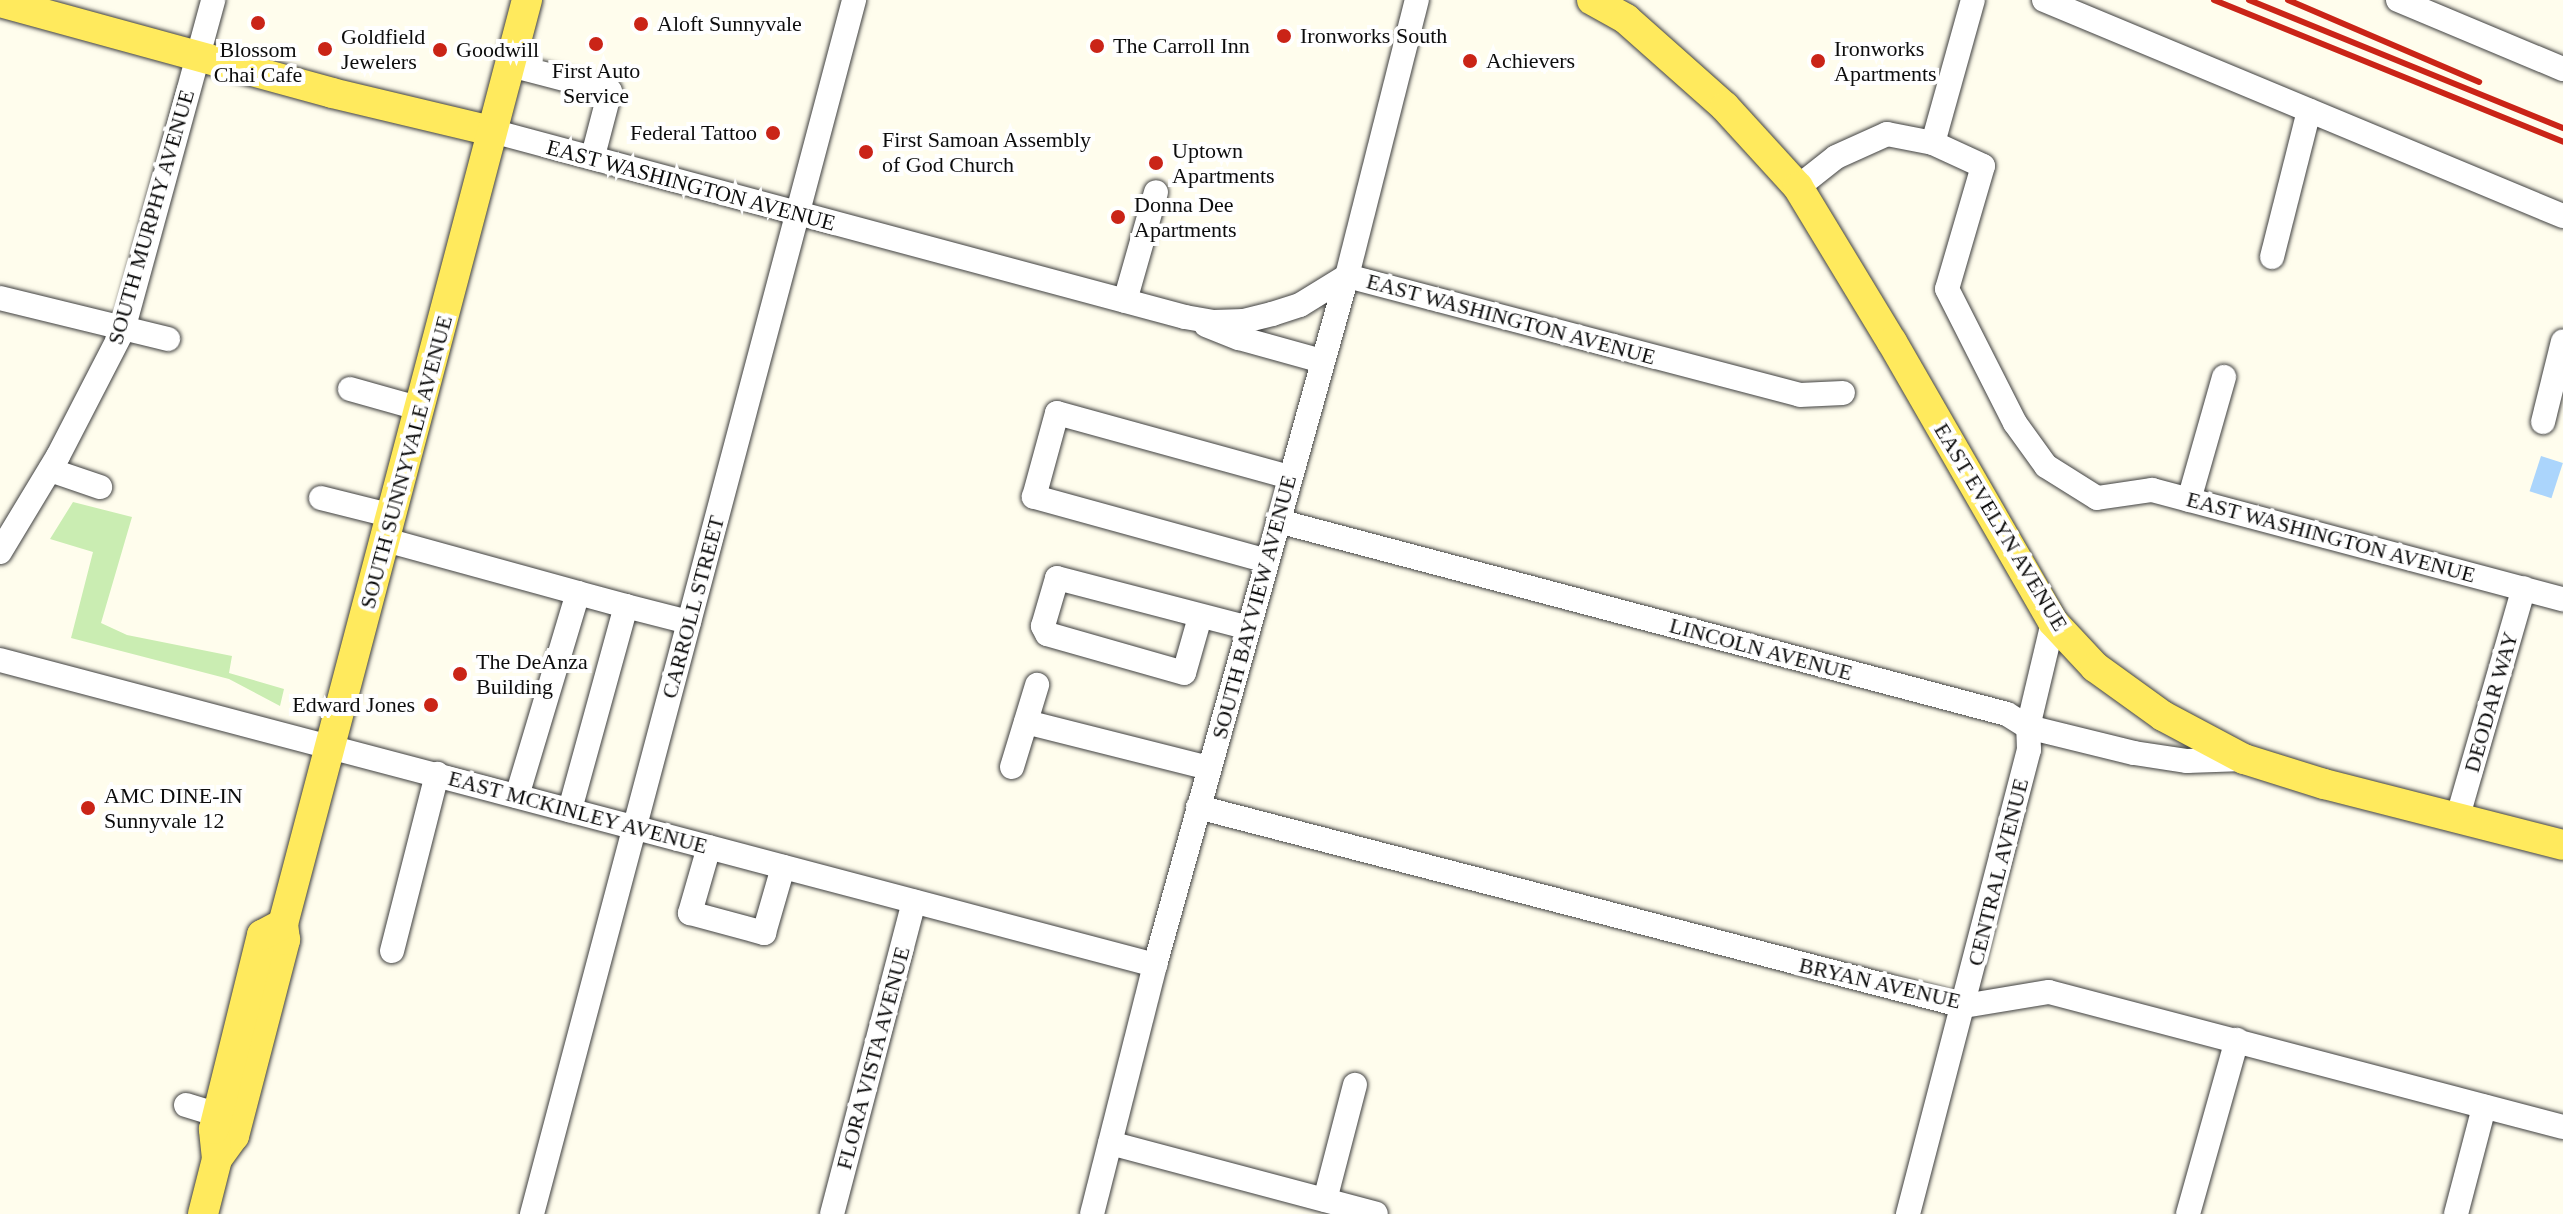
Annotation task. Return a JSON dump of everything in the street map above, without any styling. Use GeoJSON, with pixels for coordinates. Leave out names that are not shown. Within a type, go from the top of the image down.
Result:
{"type":"FeatureCollection","features":[{"type":"Feature","properties":{"kind":"main road","name":"SOUTH SUNNYVALE AVENUE"},"geometry":{"type":"LineString","coordinates":[[217,1159],[234,1136],[285,940],[283,924],[527,0]]}},
{"type":"Feature","properties":{"kind":"main road","name":"EAST EVELYN AVENUE"},"geometry":{"type":"LineString","coordinates":[[1592,0],[1626,19],[1725,107],[1798,187],[1892,342],[2053,622],[2095,667],[2163,716],[2244,759],[2324,784],[2563,845]]}},
{"type":"Feature","properties":{"kind":"main road","name":"EAST WASHINGTON AVENUE"},"geometry":{"type":"LineString","coordinates":[[0,2],[42,6],[332,93],[492,131]]}},
{"type":"Feature","properties":{"kind":"main road","name":"SOUTH SUNNYVALE AVENUE"},"geometry":{"type":"LineString","coordinates":[[203,1214],[217,1159],[214,1129],[262,935],[283,924]]}},
{"type":"Feature","properties":{"kind":"street","name":"SOUTH MURPHY AVENUE"},"geometry":{"type":"LineString","coordinates":[[0,552],[50,470],[123,330],[213,0]]}},
{"type":"Feature","properties":{"kind":"street","name":"CARROLL STREET"},"geometry":{"type":"LineString","coordinates":[[532,1214],[854,0]]}},
{"type":"Feature","properties":{"kind":"street","name":"SOUTH BAYVIEW AVENUE"},"geometry":{"type":"LineString","coordinates":[[1092,1214],[1155,965],[1347,276],[1417,0]]}},
{"type":"Feature","properties":{"kind":"street"},"geometry":{"type":"LineString","coordinates":[[1798,187],[1836,157],[1887,134],[1933,143],[1973,0]]}},
{"type":"Feature","properties":{"kind":"street"},"geometry":{"type":"LineString","coordinates":[[2044,0],[2563,216]]}},
{"type":"Feature","properties":{"kind":"street"},"geometry":{"type":"LineString","coordinates":[[2398,0],[2563,69]]}},
{"type":"Feature","properties":{"kind":"street"},"geometry":{"type":"LineString","coordinates":[[510,65],[610,91],[593,156]]}},
{"type":"Feature","properties":{"kind":"street"},"geometry":{"type":"LineString","coordinates":[[2272,257],[2309,111]]}},
{"type":"Feature","properties":{"kind":"street","name":"EAST WASHINGTON AVENUE"},"geometry":{"type":"LineString","coordinates":[[492,131],[1185,317],[1214,322],[1244,321],[1272,314],[1300,305],[1347,276],[1800,395],[1843,393]]}},
{"type":"Feature","properties":{"kind":"street","name":"EAST WASHINGTON AVENUE"},"geometry":{"type":"LineString","coordinates":[[1933,143],[1983,166],[1947,289],[2023,434],[2046,466],[2097,498],[2152,490],[2563,599]]}},
{"type":"Feature","properties":{"kind":"street"},"geometry":{"type":"LineString","coordinates":[[1125,301],[1156,192]]}},
{"type":"Feature","properties":{"kind":"street"},"geometry":{"type":"LineString","coordinates":[[0,298],[168,339]]}},
{"type":"Feature","properties":{"kind":"street","name":"EAST WASHINGTON AVENUE"},"geometry":{"type":"LineString","coordinates":[[1185,317],[1239,338],[1322,361]]}},
{"type":"Feature","properties":{"kind":"street"},"geometry":{"type":"LineString","coordinates":[[2543,422],[2563,341]]}},
{"type":"Feature","properties":{"kind":"street"},"geometry":{"type":"LineString","coordinates":[[2189,500],[2224,377]]}},
{"type":"Feature","properties":{"kind":"street"},"geometry":{"type":"LineString","coordinates":[[350,389],[421,409]]}},
{"type":"Feature","properties":{"kind":"street"},"geometry":{"type":"LineString","coordinates":[[1267,561],[1034,497],[1057,413],[1290,477]]}},
{"type":"Feature","properties":{"kind":"street"},"geometry":{"type":"LineString","coordinates":[[50,470],[100,487]]}},
{"type":"Feature","properties":{"kind":"street"},"geometry":{"type":"LineString","coordinates":[[321,498],[390,528],[578,593],[689,622]]}},
{"type":"Feature","properties":{"kind":"street","name":"LINCOLN AVENUE"},"geometry":{"type":"LineString","coordinates":[[1278,521],[2007,714],[2028,727],[2126,751],[2187,761],[2244,759]]}},
{"type":"Feature","properties":{"kind":"street"},"geometry":{"type":"LineString","coordinates":[[1200,617],[1184,673],[1047,634],[1043,626],[1057,578],[1249,628]]}},
{"type":"Feature","properties":{"kind":"street","name":"DEODAR WAY"},"geometry":{"type":"LineString","coordinates":[[2458,816],[2524,588]]}},
{"type":"Feature","properties":{"kind":"street"},"geometry":{"type":"LineString","coordinates":[[517,796],[578,593]]}},
{"type":"Feature","properties":{"kind":"street"},"geometry":{"type":"LineString","coordinates":[[570,810],[626,606]]}},
{"type":"Feature","properties":{"kind":"street","name":"CENTRAL AVENUE"},"geometry":{"type":"LineString","coordinates":[[1908,1214],[2029,750],[2028,727],[2053,622]]}},
{"type":"Feature","properties":{"kind":"street","name":"EAST MCKINLEY AVENUE"},"geometry":{"type":"LineString","coordinates":[[0,660],[1155,965]]}},
{"type":"Feature","properties":{"kind":"street"},"geometry":{"type":"LineString","coordinates":[[1012,767],[1037,685]]}},
{"type":"Feature","properties":{"kind":"street"},"geometry":{"type":"LineString","coordinates":[[1026,722],[1209,768]]}},
{"type":"Feature","properties":{"kind":"street"},"geometry":{"type":"LineString","coordinates":[[392,951],[437,774]]}},
{"type":"Feature","properties":{"kind":"street","name":"BRYAN AVENUE"},"geometry":{"type":"LineString","coordinates":[[1198,807],[1964,1006],[2049,992],[2563,1127]]}},
{"type":"Feature","properties":{"kind":"street"},"geometry":{"type":"LineString","coordinates":[[709,847],[690,913],[764,933],[783,867]]}},
{"type":"Feature","properties":{"kind":"street","name":"FLORA VISTA AVENUE"},"geometry":{"type":"LineString","coordinates":[[832,1214],[914,902]]}},
{"type":"Feature","properties":{"kind":"street"},"geometry":{"type":"LineString","coordinates":[[2188,1214],[2237,1040]]}},
{"type":"Feature","properties":{"kind":"street"},"geometry":{"type":"LineString","coordinates":[[1325,1200],[1355,1085]]}},
{"type":"Feature","properties":{"kind":"street"},"geometry":{"type":"LineString","coordinates":[[186,1105],[218,1115]]}},
{"type":"Feature","properties":{"kind":"street"},"geometry":{"type":"LineString","coordinates":[[2456,1214],[2484,1107]]}},
{"type":"Feature","properties":{"kind":"street"},"geometry":{"type":"LineString","coordinates":[[1110,1143],[1376,1214]]}},
{"type":"Feature","properties":{"kind":"green space"},"geometry":{"type":"Polygon","coordinates":[[[73,502],[132,517],[101,623],[127,635],[232,656],[229,673],[284,689],[280,706],[229,679],[71,638],[93,552],[50,539],[73,502]]]}},
{"type":"Feature","properties":{"kind":"water"},"geometry":{"type":"Polygon","coordinates":[[[2541,456],[2563,463],[2551,498],[2530,491],[2541,456]]]}},
{"type":"Feature","properties":{"kind":"railway"},"geometry":{"type":"LineString","coordinates":[[2214,0],[2563,142]]}},
{"type":"Feature","properties":{"kind":"railway"},"geometry":{"type":"LineString","coordinates":[[2249,0],[2563,128]]}},
{"type":"Feature","properties":{"kind":"railway"},"geometry":{"type":"LineString","coordinates":[[2288,0],[2479,82]]}},
{"type":"Feature","properties":{"kind":"place","name":"Blossom Chai Cafe"},"geometry":{"type":"Point","coordinates":[258,23]}},
{"type":"Feature","properties":{"kind":"place","name":"Aloft Sunnyvale"},"geometry":{"type":"Point","coordinates":[641,24]}},
{"type":"Feature","properties":{"kind":"place","name":"Ironworks South"},"geometry":{"type":"Point","coordinates":[1284,36]}},
{"type":"Feature","properties":{"kind":"place","name":"First Auto Service"},"geometry":{"type":"Point","coordinates":[596,44]}},
{"type":"Feature","properties":{"kind":"place","name":"The Carroll Inn"},"geometry":{"type":"Point","coordinates":[1097,46]}},
{"type":"Feature","properties":{"kind":"place","name":"Goldfield Jewelers"},"geometry":{"type":"Point","coordinates":[325,49]}},
{"type":"Feature","properties":{"kind":"place","name":"Goodwill"},"geometry":{"type":"Point","coordinates":[440,50]}},
{"type":"Feature","properties":{"kind":"place","name":"Achievers"},"geometry":{"type":"Point","coordinates":[1470,61]}},
{"type":"Feature","properties":{"kind":"place","name":"Ironworks Apartments"},"geometry":{"type":"Point","coordinates":[1818,61]}},
{"type":"Feature","properties":{"kind":"place","name":"Federal Tattoo"},"geometry":{"type":"Point","coordinates":[773,133]}},
{"type":"Feature","properties":{"kind":"place","name":"First Samoan Assembly of God Church"},"geometry":{"type":"Point","coordinates":[866,152]}},
{"type":"Feature","properties":{"kind":"place","name":"Uptown Apartments"},"geometry":{"type":"Point","coordinates":[1156,163]}},
{"type":"Feature","properties":{"kind":"place","name":"Donna Dee Apartments"},"geometry":{"type":"Point","coordinates":[1118,217]}},
{"type":"Feature","properties":{"kind":"place","name":"The DeAnza Building"},"geometry":{"type":"Point","coordinates":[460,674]}},
{"type":"Feature","properties":{"kind":"place","name":"Edward Jones"},"geometry":{"type":"Point","coordinates":[431,705]}},
{"type":"Feature","properties":{"kind":"place","name":"AMC DINE-IN Sunnyvale 12"},"geometry":{"type":"Point","coordinates":[88,808]}}]}
